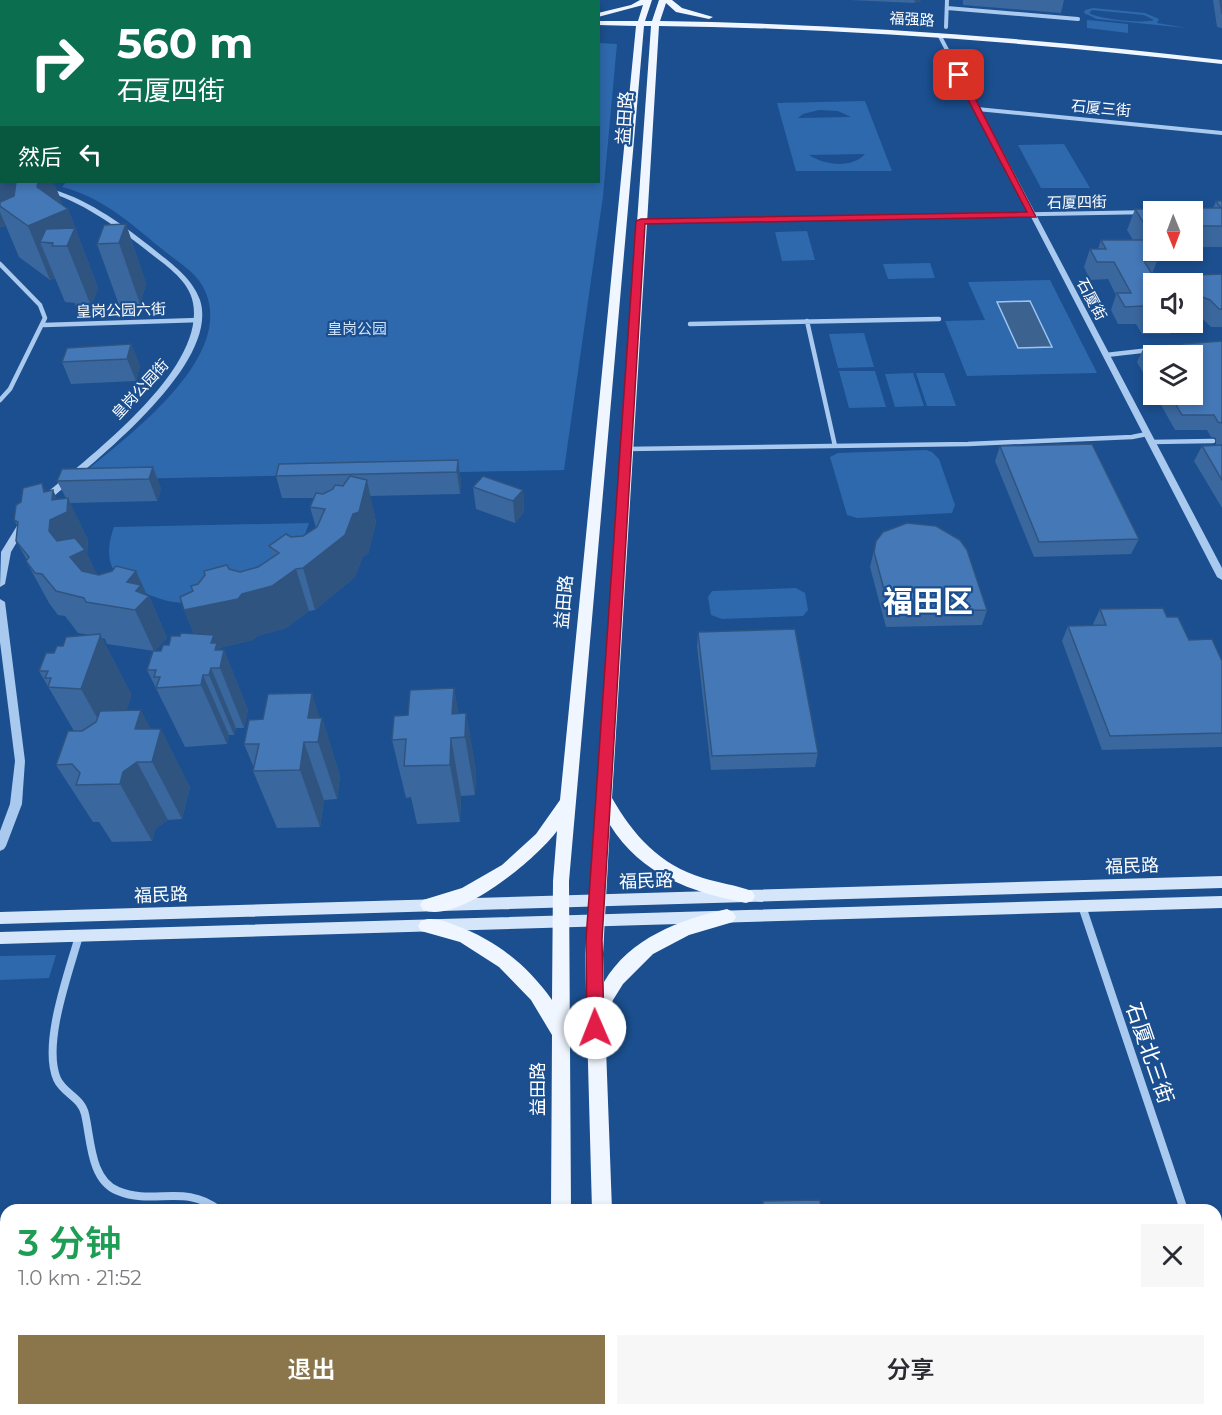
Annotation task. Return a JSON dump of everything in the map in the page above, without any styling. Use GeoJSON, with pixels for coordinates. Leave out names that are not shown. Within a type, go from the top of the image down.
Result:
{"type":"FeatureCollection","features":[{"type":"Feature","properties":{"kind":"main road"},"geometry":{"type":"LineString","coordinates":[[600,16],[626,10],[647,0]]}},
{"type":"Feature","properties":{"kind":"main road","name":"益田路"},"geometry":{"type":"LineString","coordinates":[[561,1204],[560,901],[638,47],[641,20],[647,0]]}},
{"type":"Feature","properties":{"kind":"main road"},"geometry":{"type":"LineString","coordinates":[[665,0],[679,10],[717,21]]}},
{"type":"Feature","properties":{"kind":"main road","name":"益田路"},"geometry":{"type":"LineString","coordinates":[[602,1204],[595,1028],[597,900],[652,44],[656,20],[665,0]]}},
{"type":"Feature","properties":{"kind":"main road","name":"福强路"},"geometry":{"type":"LineString","coordinates":[[600,16],[641,20],[946,27],[1222,54]]}},
{"type":"Feature","properties":{"kind":"main road","name":"福强路"},"geometry":{"type":"LineString","coordinates":[[600,24],[641,20]]}},
{"type":"Feature","properties":{"kind":"main road"},"geometry":{"type":"LineString","coordinates":[[652,44],[657,38],[671,30],[717,21]]}},
{"type":"Feature","properties":{"kind":"main road","name":"福强路"},"geometry":{"type":"LineString","coordinates":[[717,21],[938,34],[1222,62]]}},
{"type":"Feature","properties":{"kind":"main road"},"geometry":{"type":"LineString","coordinates":[[600,25],[628,35],[638,47]]}},
{"type":"Feature","properties":{"kind":"main road"},"geometry":{"type":"LineString","coordinates":[[429,905],[471,892],[526,855],[557,820],[570,791]]}},
{"type":"Feature","properties":{"kind":"main road"},"geometry":{"type":"LineString","coordinates":[[604,797],[616,822],[635,847],[654,863],[704,888],[746,896]]}},
{"type":"Feature","properties":{"kind":"main road","name":"福民路"},"geometry":{"type":"LineString","coordinates":[[0,918],[1222,882]]}},
{"type":"Feature","properties":{"kind":"main road"},"geometry":{"type":"LineString","coordinates":[[0,938],[1222,902]]}},
{"type":"Feature","properties":{"kind":"main road"},"geometry":{"type":"LineString","coordinates":[[595,1028],[609,989],[624,969],[643,951],[683,928],[727,917]]}},
{"type":"Feature","properties":{"kind":"main road"},"geometry":{"type":"LineString","coordinates":[[427,926],[457,932],[490,950],[542,1002],[552,1015],[560,1036]]}},
{"type":"Feature","properties":{"kind":"street"},"geometry":{"type":"LineString","coordinates":[[946,27],[947,0]]}},
{"type":"Feature","properties":{"kind":"street"},"geometry":{"type":"LineString","coordinates":[[947,8],[1078,19]]}},
{"type":"Feature","properties":{"kind":"street","name":"石厦街"},"geometry":{"type":"LineString","coordinates":[[938,34],[1222,577]]}},
{"type":"Feature","properties":{"kind":"street","name":"石厦三街"},"geometry":{"type":"LineString","coordinates":[[977,109],[1222,133]]}},
{"type":"Feature","properties":{"kind":"street"},"geometry":{"type":"LineString","coordinates":[[33,187],[72,197],[94,207],[179,273],[195,297],[199,320]]}},
{"type":"Feature","properties":{"kind":"street","name":"石厦四街"},"geometry":{"type":"LineString","coordinates":[[641,221],[1143,212]]}},
{"type":"Feature","properties":{"kind":"street"},"geometry":{"type":"LineString","coordinates":[[0,264],[40,305],[45,318],[44,325],[10,389],[0,400]]}},
{"type":"Feature","properties":{"kind":"street"},"geometry":{"type":"LineString","coordinates":[[690,324],[939,319]]}},
{"type":"Feature","properties":{"kind":"street","name":"皇岗公园六街"},"geometry":{"type":"LineString","coordinates":[[44,325],[199,320]]}},
{"type":"Feature","properties":{"kind":"street","name":"皇岗公园街"},"geometry":{"type":"LineString","coordinates":[[39,504],[160,393],[192,347],[199,320]]}},
{"type":"Feature","properties":{"kind":"street"},"geometry":{"type":"LineString","coordinates":[[807,321],[835,446]]}},
{"type":"Feature","properties":{"kind":"street"},"geometry":{"type":"LineString","coordinates":[[1106,355],[1143,351]]}},
{"type":"Feature","properties":{"kind":"street"},"geometry":{"type":"LineString","coordinates":[[626,449],[1105,439],[1140,437],[1147,434]]}},
{"type":"Feature","properties":{"kind":"street"},"geometry":{"type":"LineString","coordinates":[[1151,442],[1213,441]]}},
{"type":"Feature","properties":{"kind":"street"},"geometry":{"type":"LineString","coordinates":[[0,584],[9,545],[31,513]]}},
{"type":"Feature","properties":{"kind":"street"},"geometry":{"type":"LineString","coordinates":[[0,602],[20,761],[16,804],[0,846]]}},
{"type":"Feature","properties":{"kind":"street","name":"石厦北三街"},"geometry":{"type":"LineString","coordinates":[[1082,906],[1182,1204]]}},
{"type":"Feature","properties":{"kind":"street"},"geometry":{"type":"LineString","coordinates":[[79,936],[60,1004],[55,1072],[60,1085],[84,1106],[99,1170],[108,1185],[121,1192],[194,1197],[211,1204]]}},
{"type":"Feature","properties":{"kind":"green space"},"geometry":{"type":"Polygon","coordinates":[[[1093,8],[1145,13],[1159,19],[1157,23],[1187,28],[1097,19],[1084,13],[1085,10],[1093,8]],[[1092,10],[1089,13],[1122,20],[1154,20],[1144,15],[1092,10]]]}},
{"type":"Feature","properties":{"kind":"green space"},"geometry":{"type":"Polygon","coordinates":[[[1087,20],[1128,24],[1128,33],[1087,28],[1087,20]]]}},
{"type":"Feature","properties":{"kind":"green space","name":"皇岗公园"},"geometry":{"type":"Polygon","coordinates":[[[600,43],[617,44],[603,196],[564,470],[75,480],[146,420],[192,368],[206,340],[210,312],[202,285],[189,270],[103,204],[62,187],[65,183],[600,183],[600,43]]]}},
{"type":"Feature","properties":{"kind":"green space"},"geometry":{"type":"Polygon","coordinates":[[[865,101],[892,171],[796,171],[777,103],[865,101]],[[819,110],[803,114],[798,118],[851,117],[838,111],[819,110]],[[865,154],[809,155],[830,163],[846,164],[865,154]]]}},
{"type":"Feature","properties":{"kind":"green space"},"geometry":{"type":"Polygon","coordinates":[[[1064,144],[1090,188],[1041,188],[1018,145],[1064,144]]]}},
{"type":"Feature","properties":{"kind":"green space"},"geometry":{"type":"Polygon","coordinates":[[[807,231],[815,260],[782,261],[775,232],[807,231]]]}},
{"type":"Feature","properties":{"kind":"green space"},"geometry":{"type":"Polygon","coordinates":[[[930,263],[935,278],[888,279],[883,264],[930,263]]]}},
{"type":"Feature","properties":{"kind":"green space"},"geometry":{"type":"Polygon","coordinates":[[[1050,280],[1097,373],[967,376],[945,321],[985,320],[968,282],[1050,280]]]}},
{"type":"Feature","properties":{"kind":"green space"},"geometry":{"type":"Polygon","coordinates":[[[864,333],[874,367],[838,368],[829,334],[864,333]]]}},
{"type":"Feature","properties":{"kind":"green space"},"geometry":{"type":"Polygon","coordinates":[[[839,371],[875,371],[886,407],[849,408],[839,371]]]}},
{"type":"Feature","properties":{"kind":"green space"},"geometry":{"type":"Polygon","coordinates":[[[913,373],[924,406],[895,407],[885,374],[913,373]]]}},
{"type":"Feature","properties":{"kind":"green space"},"geometry":{"type":"Polygon","coordinates":[[[916,373],[944,373],[956,406],[927,406],[916,373]]]}},
{"type":"Feature","properties":{"kind":"green space"},"geometry":{"type":"Polygon","coordinates":[[[926,450],[939,459],[955,505],[952,513],[857,518],[847,515],[830,457],[838,453],[926,450]]]}},
{"type":"Feature","properties":{"kind":"green space"},"geometry":{"type":"Polygon","coordinates":[[[309,523],[300,549],[225,590],[192,602],[171,602],[151,596],[132,586],[113,570],[109,556],[114,527],[309,523]]]}},
{"type":"Feature","properties":{"kind":"green space"},"geometry":{"type":"Polygon","coordinates":[[[796,588],[805,593],[808,610],[803,616],[722,619],[711,615],[708,597],[712,591],[796,588]]]}},
{"type":"Feature","properties":{"kind":"green space"},"geometry":{"type":"Polygon","coordinates":[[[56,955],[49,978],[0,980],[0,956],[56,955]]]}},
{"type":"Feature","properties":{"kind":"shaded area"},"geometry":{"type":"Polygon","coordinates":[[[1030,301],[1052,347],[1018,348],[997,302],[1030,301]]]}},
{"type":"Feature","properties":{"kind":"building"},"geometry":{"type":"Polygon","coordinates":[[[16,183],[38,183],[37,187],[68,209],[28,226],[0,206],[0,202],[14,196],[16,183]]]}},
{"type":"Feature","properties":{"kind":"building"},"geometry":{"type":"Polygon","coordinates":[[[1216,201],[1222,201],[1222,226],[1203,226],[1203,208],[1221,208],[1216,201]]]}},
{"type":"Feature","properties":{"kind":"building"},"geometry":{"type":"Polygon","coordinates":[[[1135,209],[1143,209],[1143,222],[1135,209]]]}},
{"type":"Feature","properties":{"kind":"building"},"geometry":{"type":"Polygon","coordinates":[[[126,224],[119,243],[97,244],[104,225],[126,224]]]}},
{"type":"Feature","properties":{"kind":"building"},"geometry":{"type":"Polygon","coordinates":[[[75,228],[67,246],[52,246],[53,243],[40,242],[46,229],[75,228]]]}},
{"type":"Feature","properties":{"kind":"building"},"geometry":{"type":"Polygon","coordinates":[[[1101,240],[1143,240],[1143,261],[1151,273],[1143,273],[1143,306],[1125,307],[1117,293],[1131,293],[1114,262],[1097,262],[1090,249],[1106,249],[1101,240]]]}},
{"type":"Feature","properties":{"kind":"building"},"geometry":{"type":"Polygon","coordinates":[[[1222,274],[1222,309],[1203,297],[1203,275],[1222,274]]]}},
{"type":"Feature","properties":{"kind":"building"},"geometry":{"type":"Polygon","coordinates":[[[1222,341],[1222,423],[1218,422],[1214,415],[1182,415],[1176,405],[1203,405],[1203,345],[1170,345],[1222,341]]]}},
{"type":"Feature","properties":{"kind":"building"},"geometry":{"type":"Polygon","coordinates":[[[131,344],[127,359],[62,362],[67,348],[131,344]]]}},
{"type":"Feature","properties":{"kind":"building"},"geometry":{"type":"Polygon","coordinates":[[[1092,444],[1139,539],[1039,542],[1000,446],[1092,444]]]}},
{"type":"Feature","properties":{"kind":"building"},"geometry":{"type":"Polygon","coordinates":[[[1222,445],[1222,480],[1202,446],[1222,445]]]}},
{"type":"Feature","properties":{"kind":"building"},"geometry":{"type":"Polygon","coordinates":[[[458,460],[457,472],[276,476],[279,464],[458,460]]]}},
{"type":"Feature","properties":{"kind":"building"},"geometry":{"type":"Polygon","coordinates":[[[153,467],[149,479],[57,481],[62,469],[153,467]]]}},
{"type":"Feature","properties":{"kind":"building"},"geometry":{"type":"Polygon","coordinates":[[[350,476],[367,480],[359,512],[353,514],[345,535],[303,568],[296,569],[272,586],[242,594],[238,599],[184,610],[180,597],[193,591],[191,586],[198,584],[205,575],[204,571],[227,565],[229,569],[240,572],[258,567],[279,553],[269,546],[286,534],[291,537],[303,536],[317,527],[325,509],[310,507],[316,493],[323,494],[333,489],[335,485],[343,486],[350,476]]]}},
{"type":"Feature","properties":{"kind":"building"},"geometry":{"type":"Polygon","coordinates":[[[483,476],[523,490],[513,501],[473,487],[483,476]]]}},
{"type":"Feature","properties":{"kind":"building"},"geometry":{"type":"Polygon","coordinates":[[[42,483],[44,492],[53,490],[52,500],[68,498],[67,512],[50,520],[49,531],[57,541],[75,538],[85,550],[70,557],[82,571],[99,575],[112,571],[116,566],[136,571],[127,582],[141,585],[136,591],[149,596],[135,610],[86,602],[84,598],[56,591],[42,574],[35,573],[26,561],[29,557],[16,541],[18,522],[14,520],[16,505],[21,502],[23,488],[42,483]]]}},
{"type":"Feature","properties":{"kind":"building"},"geometry":{"type":"Polygon","coordinates":[[[907,523],[936,526],[960,540],[967,550],[987,610],[890,612],[874,552],[876,541],[883,532],[907,523]]]}},
{"type":"Feature","properties":{"kind":"building"},"geometry":{"type":"Polygon","coordinates":[[[1163,608],[1167,617],[1178,617],[1189,640],[1212,639],[1222,661],[1222,733],[1110,736],[1068,626],[1106,625],[1100,609],[1163,608]]]}},
{"type":"Feature","properties":{"kind":"building"},"geometry":{"type":"Polygon","coordinates":[[[795,629],[818,753],[712,756],[698,632],[795,629]]]}},
{"type":"Feature","properties":{"kind":"building"},"geometry":{"type":"Polygon","coordinates":[[[181,633],[214,635],[211,643],[217,643],[215,650],[224,650],[220,668],[211,668],[209,675],[203,675],[201,685],[156,688],[160,677],[154,677],[156,670],[147,670],[153,651],[161,651],[163,645],[169,645],[171,636],[180,636],[181,633]]]}},
{"type":"Feature","properties":{"kind":"building"},"geometry":{"type":"Polygon","coordinates":[[[100,634],[81,689],[48,687],[51,678],[45,678],[48,671],[39,671],[46,653],[54,653],[57,646],[63,646],[66,637],[100,634]]]}},
{"type":"Feature","properties":{"kind":"building"},"geometry":{"type":"Polygon","coordinates":[[[454,688],[452,714],[466,713],[465,737],[451,738],[450,765],[404,766],[406,739],[392,740],[394,716],[408,715],[410,690],[454,688]]]}},
{"type":"Feature","properties":{"kind":"building"},"geometry":{"type":"Polygon","coordinates":[[[312,693],[308,718],[322,718],[318,742],[304,742],[300,770],[253,771],[259,744],[244,744],[249,720],[263,719],[268,694],[312,693]]]}},
{"type":"Feature","properties":{"kind":"building"},"geometry":{"type":"Polygon","coordinates":[[[141,710],[135,729],[161,729],[152,762],[137,762],[123,772],[120,784],[76,785],[80,773],[72,764],[56,765],[68,731],[82,731],[96,722],[100,711],[141,710]]]}},
{"type":"Feature","properties":{"kind":"building"},"geometry":{"type":"Polygon","coordinates":[[[820,1200],[820,1204],[763,1204],[763,1201],[820,1200]]]}},
{"type":"Feature","properties":{"kind":"district","name":"福田区"},"geometry":{"type":"Point","coordinates":[928,601]}},
{"type":"Feature","properties":{"kind":"route"},"geometry":{"type":"LineString","coordinates":[[595,1028],[594,940],[641,221],[1032,215],[959,75]]}}]}
